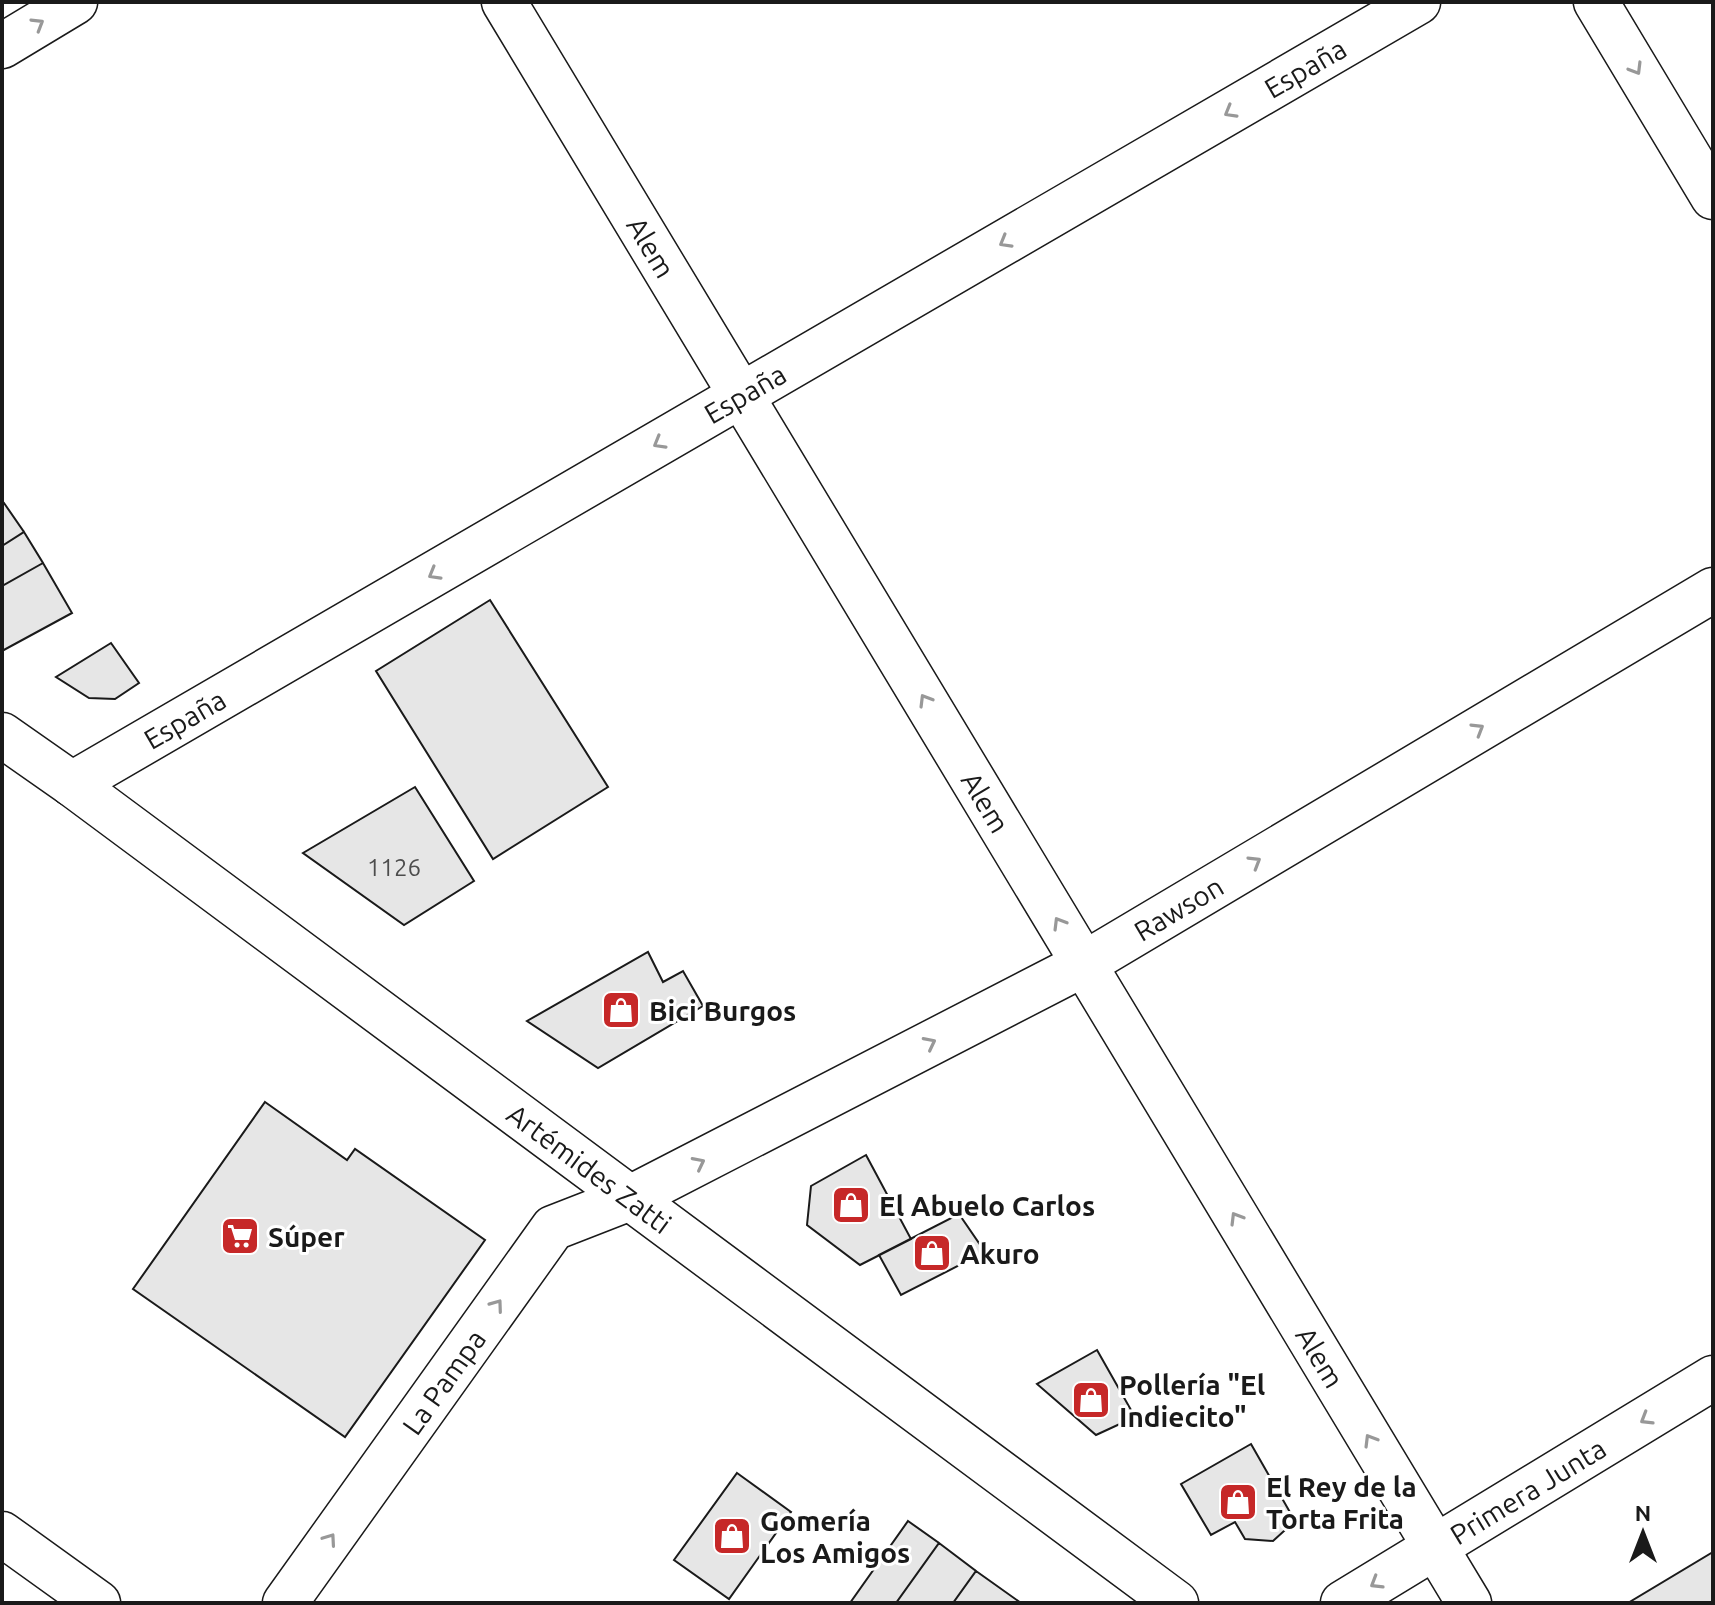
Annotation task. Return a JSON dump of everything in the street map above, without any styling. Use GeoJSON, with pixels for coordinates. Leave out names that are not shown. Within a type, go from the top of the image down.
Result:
{"type":"FeatureCollection","features":[{"type":"Feature","properties":{"kind":"street"},"geometry":{"type":"LineString","coordinates":[[2,46],[75,2]]}},
{"type":"Feature","properties":{"kind":"street","name":"Alem"},"geometry":{"type":"LineString","coordinates":[[504,2],[1469,1603]]}},
{"type":"Feature","properties":{"kind":"street","name":"España"},"geometry":{"type":"LineString","coordinates":[[72,784],[1418,2]]}},
{"type":"Feature","properties":{"kind":"street"},"geometry":{"type":"LineString","coordinates":[[1596,2],[1713,197]]}},
{"type":"Feature","properties":{"kind":"street","name":"Rawson"},"geometry":{"type":"LineString","coordinates":[[630,1198],[1084,964],[1713,590]]}},
{"type":"Feature","properties":{"kind":"street","name":"Artémides Zatti"},"geometry":{"type":"LineString","coordinates":[[2,735],[1176,1603]]}},
{"type":"Feature","properties":{"kind":"street","name":"La Pampa"},"geometry":{"type":"LineString","coordinates":[[285,1603],[553,1228],[630,1198]]}},
{"type":"Feature","properties":{"kind":"street","name":"Primera Junta"},"geometry":{"type":"LineString","coordinates":[[1343,1603],[1713,1378]]}},
{"type":"Feature","properties":{"kind":"street"},"geometry":{"type":"LineString","coordinates":[[2,1534],[98,1603]]}},
{"type":"Feature","properties":{"kind":"building"},"geometry":{"type":"Polygon","coordinates":[[[2,504],[24,532],[2,546],[2,504]]]}},
{"type":"Feature","properties":{"kind":"building"},"geometry":{"type":"Polygon","coordinates":[[[24,532],[43,563],[2,586],[2,546],[24,532]]]}},
{"type":"Feature","properties":{"kind":"building"},"geometry":{"type":"Polygon","coordinates":[[[43,563],[72,613],[2,651],[2,586],[43,563]]]}},
{"type":"Feature","properties":{"kind":"building"},"geometry":{"type":"Polygon","coordinates":[[[490,600],[608,787],[493,859],[376,671],[490,600]]]}},
{"type":"Feature","properties":{"kind":"building"},"geometry":{"type":"Polygon","coordinates":[[[111,643],[139,683],[115,699],[89,698],[56,677],[111,643]]]}},
{"type":"Feature","properties":{"kind":"building"},"geometry":{"type":"Polygon","coordinates":[[[415,787],[474,881],[404,925],[303,853],[415,787]]]}},
{"type":"Feature","properties":{"kind":"building","name":"Bici Burgos"},"geometry":{"type":"Polygon","coordinates":[[[648,952],[663,982],[683,971],[703,1006],[598,1068],[527,1021],[648,952]]]}},
{"type":"Feature","properties":{"kind":"building"},"geometry":{"type":"Polygon","coordinates":[[[265,1102],[347,1160],[355,1149],[485,1240],[345,1437],[133,1289],[265,1102]]]}},
{"type":"Feature","properties":{"kind":"building","name":"El Abuelo Carlos"},"geometry":{"type":"Polygon","coordinates":[[[866,1155],[911,1239],[860,1265],[807,1225],[811,1186],[866,1155]]]}},
{"type":"Feature","properties":{"kind":"building","name":"Akuro"},"geometry":{"type":"Polygon","coordinates":[[[959,1214],[985,1252],[901,1295],[879,1255],[959,1214]]]}},
{"type":"Feature","properties":{"kind":"building","name":"Pollería \"El Indiecito\""},"geometry":{"type":"Polygon","coordinates":[[[1097,1350],[1135,1417],[1096,1435],[1037,1384],[1097,1350]]]}},
{"type":"Feature","properties":{"kind":"building","name":"El Rey de la Torta Frita"},"geometry":{"type":"Polygon","coordinates":[[[1251,1444],[1295,1521],[1273,1541],[1245,1539],[1235,1522],[1211,1535],[1181,1484],[1251,1444]]]}},
{"type":"Feature","properties":{"kind":"building","name":"Gomería Los Amigos"},"geometry":{"type":"Polygon","coordinates":[[[737,1473],[791,1512],[729,1599],[674,1560],[737,1473]]]}},
{"type":"Feature","properties":{"kind":"building"},"geometry":{"type":"Polygon","coordinates":[[[908,1521],[939,1543],[896,1603],[850,1603],[908,1521]]]}},
{"type":"Feature","properties":{"kind":"building"},"geometry":{"type":"Polygon","coordinates":[[[939,1543],[976,1571],[953,1603],[896,1603],[939,1543]]]}},
{"type":"Feature","properties":{"kind":"building"},"geometry":{"type":"Polygon","coordinates":[[[1713,1552],[1713,1603],[1628,1603],[1713,1552]]]}},
{"type":"Feature","properties":{"kind":"building"},"geometry":{"type":"Polygon","coordinates":[[[976,1571],[1021,1603],[953,1603],[976,1571]]]}},
{"type":"Feature","properties":{"kind":"place","name":"Bici Burgos"},"geometry":{"type":"Point","coordinates":[621,1010]}},
{"type":"Feature","properties":{"kind":"place","name":"El Abuelo Carlos"},"geometry":{"type":"Point","coordinates":[851,1205]}},
{"type":"Feature","properties":{"kind":"place","name":"Súper"},"geometry":{"type":"Point","coordinates":[240,1236]}},
{"type":"Feature","properties":{"kind":"place","name":"Akuro"},"geometry":{"type":"Point","coordinates":[932,1253]}},
{"type":"Feature","properties":{"kind":"place","name":"Pollería \"El Indiecito\""},"geometry":{"type":"Point","coordinates":[1091,1400]}},
{"type":"Feature","properties":{"kind":"place","name":"El Rey de la Torta Frita"},"geometry":{"type":"Point","coordinates":[1238,1502]}},
{"type":"Feature","properties":{"kind":"place","name":"Gomería Los Amigos"},"geometry":{"type":"Point","coordinates":[732,1536]}}]}
